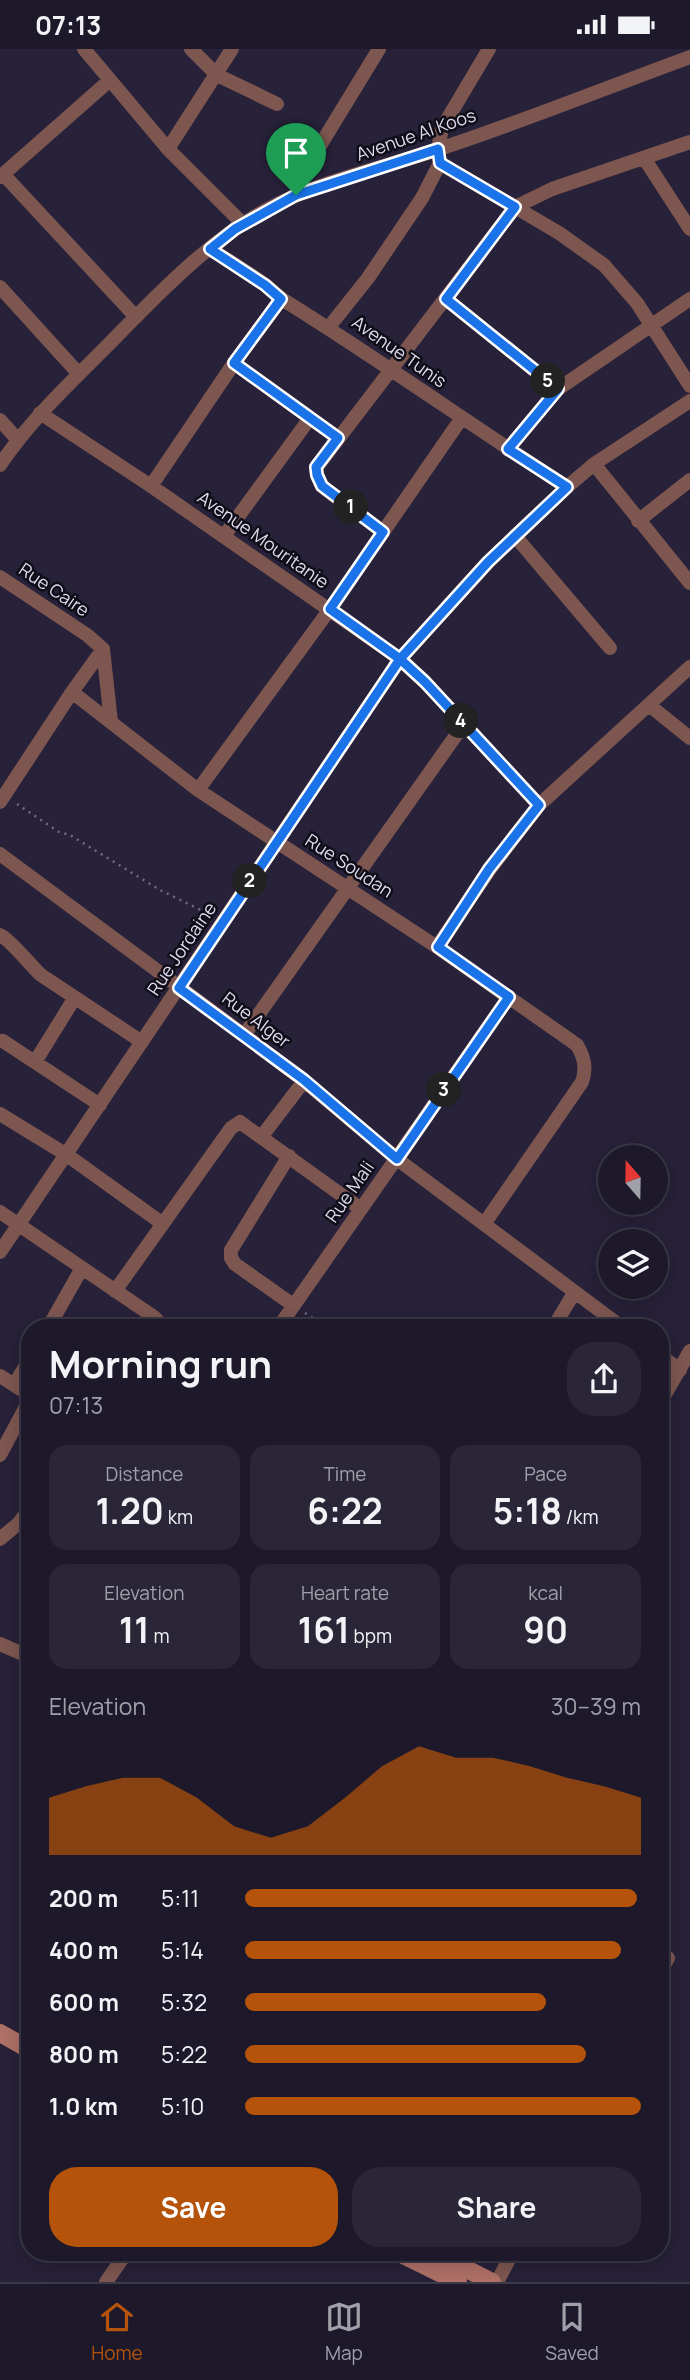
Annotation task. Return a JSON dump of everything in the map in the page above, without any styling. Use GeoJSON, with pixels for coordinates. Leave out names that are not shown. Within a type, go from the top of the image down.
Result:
{"type":"FeatureCollection","features":[{"type":"Feature","properties":{"kind":"main road"},"geometry":{"type":"LineString","coordinates":[[0,2033],[21,2045]]}},
{"type":"Feature","properties":{"kind":"main road"},"geometry":{"type":"LineString","coordinates":[[415,2261],[458,2282]]}},
{"type":"Feature","properties":{"kind":"main road"},"geometry":{"type":"LineString","coordinates":[[452,2261],[495,2282]]}},
{"type":"Feature","properties":{"kind":"street"},"geometry":{"type":"LineString","coordinates":[[84,49],[168,149],[243,224]]}},
{"type":"Feature","properties":{"kind":"street"},"geometry":{"type":"LineString","coordinates":[[191,49],[217,75],[277,104]]}},
{"type":"Feature","properties":{"kind":"street"},"geometry":{"type":"LineString","coordinates":[[168,149],[232,49]]}},
{"type":"Feature","properties":{"kind":"street"},"geometry":{"type":"LineString","coordinates":[[296,195],[310,162],[379,49]]}},
{"type":"Feature","properties":{"kind":"street"},"geometry":{"type":"LineString","coordinates":[[329,327],[406,224],[439,156],[442,128],[489,49]]}},
{"type":"Feature","properties":{"kind":"street","name":"Avenue Al Koos"},"geometry":{"type":"LineString","coordinates":[[0,465],[17,439],[40,413],[136,317],[210,249],[243,224],[296,195],[439,156],[689,60]]}},
{"type":"Feature","properties":{"kind":"street"},"geometry":{"type":"LineString","coordinates":[[110,80],[2,176],[136,317]]}},
{"type":"Feature","properties":{"kind":"street"},"geometry":{"type":"LineString","coordinates":[[383,532],[322,486],[318,481],[316,467],[515,207],[552,189],[690,142]]}},
{"type":"Feature","properties":{"kind":"street"},"geometry":{"type":"LineString","coordinates":[[439,156],[604,265],[624,285],[652,324],[690,386]]}},
{"type":"Feature","properties":{"kind":"street"},"geometry":{"type":"LineString","coordinates":[[644,157],[690,229]]}},
{"type":"Feature","properties":{"kind":"street","name":"Avenue Tunis"},"geometry":{"type":"LineString","coordinates":[[210,249],[265,285],[281,299],[329,327],[461,419],[567,487]]}},
{"type":"Feature","properties":{"kind":"street"},"geometry":{"type":"LineString","coordinates":[[0,287],[79,374]]}},
{"type":"Feature","properties":{"kind":"street"},"geometry":{"type":"LineString","coordinates":[[151,486],[281,299]]}},
{"type":"Feature","properties":{"kind":"street"},"geometry":{"type":"LineString","coordinates":[[446,299],[558,389]]}},
{"type":"Feature","properties":{"kind":"street"},"geometry":{"type":"LineString","coordinates":[[508,449],[558,389],[690,299]]}},
{"type":"Feature","properties":{"kind":"street"},"geometry":{"type":"LineString","coordinates":[[234,363],[338,438]]}},
{"type":"Feature","properties":{"kind":"street","name":"Rue Jordaine"},"geometry":{"type":"LineString","coordinates":[[0,1252],[400,659],[488,562],[567,487],[594,464],[690,401]]}},
{"type":"Feature","properties":{"kind":"street","name":"Avenue Mouritanie"},"geometry":{"type":"LineString","coordinates":[[40,413],[151,486],[400,659],[539,805]]}},
{"type":"Feature","properties":{"kind":"street"},"geometry":{"type":"LineString","coordinates":[[224,536],[310,418]]}},
{"type":"Feature","properties":{"kind":"street"},"geometry":{"type":"LineString","coordinates":[[198,790],[330,609],[461,419]]}},
{"type":"Feature","properties":{"kind":"street"},"geometry":{"type":"LineString","coordinates":[[0,420],[17,439]]}},
{"type":"Feature","properties":{"kind":"street"},"geometry":{"type":"LineString","coordinates":[[594,464],[690,583]]}},
{"type":"Feature","properties":{"kind":"street"},"geometry":{"type":"LineString","coordinates":[[638,521],[690,480]]}},
{"type":"Feature","properties":{"kind":"street"},"geometry":{"type":"LineString","coordinates":[[515,536],[610,647]]}},
{"type":"Feature","properties":{"kind":"street","name":"Rue Caire"},"geometry":{"type":"LineString","coordinates":[[0,577],[103,649]]}},
{"type":"Feature","properties":{"kind":"street"},"geometry":{"type":"LineString","coordinates":[[2,799],[103,649]]}},
{"type":"Feature","properties":{"kind":"street"},"geometry":{"type":"LineString","coordinates":[[103,649],[111,722]]}},
{"type":"Feature","properties":{"kind":"street"},"geometry":{"type":"LineString","coordinates":[[438,947],[489,869],[539,805],[690,667]]}},
{"type":"Feature","properties":{"kind":"street","name":"Rue Soudan"},"geometry":{"type":"LineString","coordinates":[[72,692],[198,790],[438,947],[577,1045],[584,1061],[585,1073],[582,1082],[484,1224]]}},
{"type":"Feature","properties":{"kind":"street"},"geometry":{"type":"LineString","coordinates":[[649,705],[690,738]]}},
{"type":"Feature","properties":{"kind":"street"},"geometry":{"type":"LineString","coordinates":[[244,1035],[464,724]]}},
{"type":"Feature","properties":{"kind":"street","name":"Rue Alger"},"geometry":{"type":"LineString","coordinates":[[0,854],[304,1080],[397,1159],[610,1319]]}},
{"type":"Feature","properties":{"kind":"street"},"geometry":{"type":"LineString","coordinates":[[0,935],[7,938],[41,975],[142,1042]]}},
{"type":"Feature","properties":{"kind":"street","name":"Rue Mali"},"geometry":{"type":"LineString","coordinates":[[284,1319],[509,997]]}},
{"type":"Feature","properties":{"kind":"street"},"geometry":{"type":"LineString","coordinates":[[35,1062],[74,999]]}},
{"type":"Feature","properties":{"kind":"street"},"geometry":{"type":"LineString","coordinates":[[0,1041],[100,1105]]}},
{"type":"Feature","properties":{"kind":"street"},"geometry":{"type":"LineString","coordinates":[[262,1136],[304,1080]]}},
{"type":"Feature","properties":{"kind":"street"},"geometry":{"type":"LineString","coordinates":[[0,1114],[67,1155],[163,1224]]}},
{"type":"Feature","properties":{"kind":"street"},"geometry":{"type":"LineString","coordinates":[[115,1291],[231,1128],[240,1122],[361,1209]]}},
{"type":"Feature","properties":{"kind":"street"},"geometry":{"type":"LineString","coordinates":[[289,1156],[231,1250],[231,1258],[235,1264],[293,1305]]}},
{"type":"Feature","properties":{"kind":"street"},"geometry":{"type":"LineString","coordinates":[[0,1212],[156,1319]]}},
{"type":"Feature","properties":{"kind":"street"},"geometry":{"type":"LineString","coordinates":[[52,1319],[82,1268]]}},
{"type":"Feature","properties":{"kind":"street"},"geometry":{"type":"LineString","coordinates":[[558,1319],[574,1293]]}},
{"type":"Feature","properties":{"kind":"street"},"geometry":{"type":"LineString","coordinates":[[669,1388],[690,1351]]}},
{"type":"Feature","properties":{"kind":"street"},"geometry":{"type":"LineString","coordinates":[[669,1362],[680,1370]]}},
{"type":"Feature","properties":{"kind":"street"},"geometry":{"type":"LineString","coordinates":[[14,1385],[21,1374]]}},
{"type":"Feature","properties":{"kind":"street"},"geometry":{"type":"LineString","coordinates":[[0,1376],[21,1390]]}},
{"type":"Feature","properties":{"kind":"street"},"geometry":{"type":"LineString","coordinates":[[0,1455],[21,1414]]}},
{"type":"Feature","properties":{"kind":"street"},"geometry":{"type":"LineString","coordinates":[[0,1539],[21,1520]]}},
{"type":"Feature","properties":{"kind":"street"},"geometry":{"type":"LineString","coordinates":[[0,1644],[21,1653]]}},
{"type":"Feature","properties":{"kind":"street"},"geometry":{"type":"LineString","coordinates":[[106,2282],[121,2261]]}},
{"type":"Feature","properties":{"kind":"street"},"geometry":{"type":"LineString","coordinates":[[495,2282],[508,2261]]}},
{"type":"Feature","properties":{"kind":"path"},"geometry":{"type":"LineString","coordinates":[[2,799],[59,832],[70,835],[160,890],[223,921]]}},
{"type":"Feature","properties":{"kind":"path"},"geometry":{"type":"LineString","coordinates":[[293,1305],[315,1319]]}},
{"type":"Feature","properties":{"kind":"route"},"geometry":{"type":"LineString","coordinates":[[296,195],[235,229],[210,249],[265,285],[281,299],[234,363],[338,438],[316,467],[318,481],[383,532],[330,609],[400,659],[179,988],[304,1080],[397,1159],[509,997],[438,947],[489,869],[539,805],[425,682],[400,659],[488,562],[567,487],[508,449],[558,389],[446,299],[515,207],[440,163],[438,149],[296,195]]}}]}
